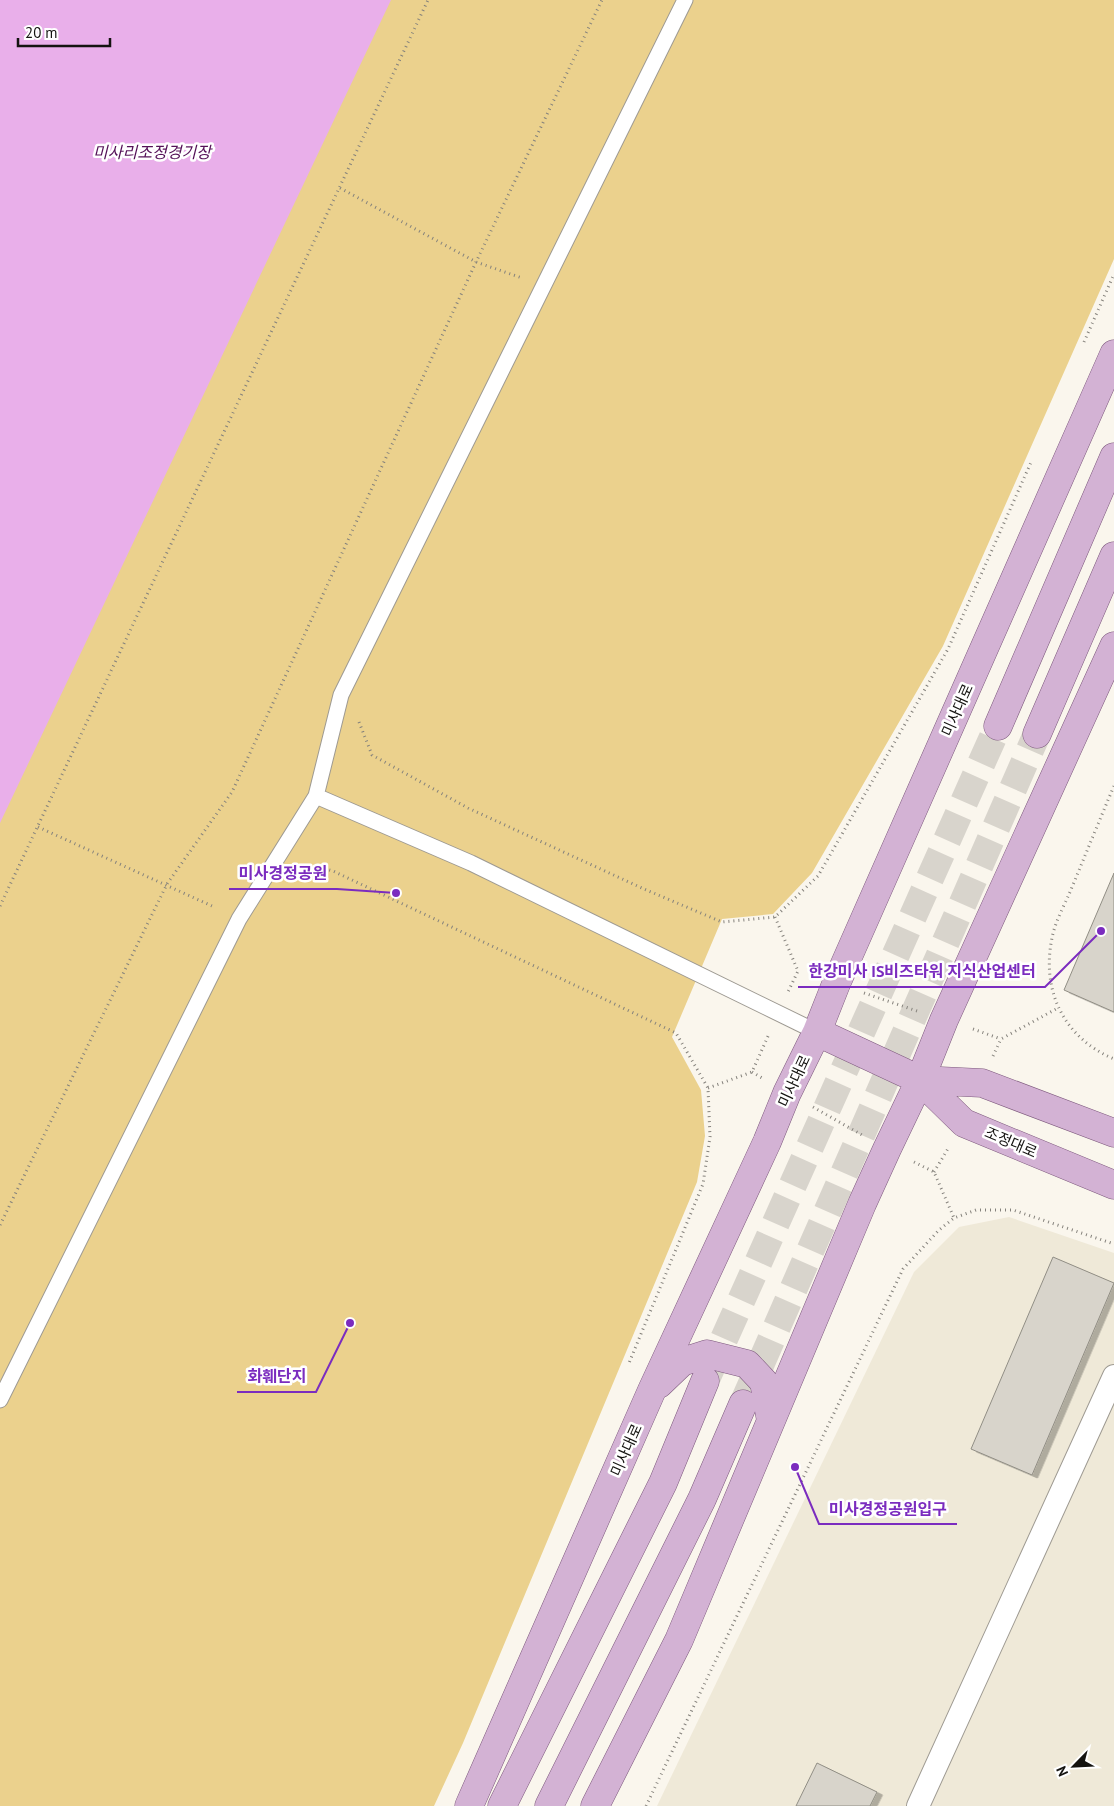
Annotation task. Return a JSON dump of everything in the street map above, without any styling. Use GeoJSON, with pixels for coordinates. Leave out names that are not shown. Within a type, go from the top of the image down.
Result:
{"type":"FeatureCollection","features":[{"type":"Feature","properties":{"kind":"main road","name":"미사대로"},"geometry":{"type":"LineString","coordinates":[[469,1806],[652,1390],[816,1032],[1114,354]]}},
{"type":"Feature","properties":{"kind":"main road"},"geometry":{"type":"LineString","coordinates":[[998,726],[1114,457]]}},
{"type":"Feature","properties":{"kind":"main road"},"geometry":{"type":"LineString","coordinates":[[1037,734],[1114,556]]}},
{"type":"Feature","properties":{"kind":"main road"},"geometry":{"type":"LineString","coordinates":[[595,1806],[679,1640],[887,1149],[920,1080],[944,1020],[1114,646]]}},
{"type":"Feature","properties":{"kind":"main road","name":"조정대로"},"geometry":{"type":"LineString","coordinates":[[816,1032],[920,1080],[964,1123],[1114,1185]]}},
{"type":"Feature","properties":{"kind":"main road","name":"조정대로"},"geometry":{"type":"LineString","coordinates":[[920,1080],[982,1083],[1114,1133]]}},
{"type":"Feature","properties":{"kind":"main road"},"geometry":{"type":"LineString","coordinates":[[652,1390],[682,1362],[707,1354],[748,1364],[764,1382],[771,1421]]}},
{"type":"Feature","properties":{"kind":"main road"},"geometry":{"type":"LineString","coordinates":[[502,1806],[663,1483],[705,1381]]}},
{"type":"Feature","properties":{"kind":"main road"},"geometry":{"type":"LineString","coordinates":[[549,1806],[702,1499],[743,1404]]}},
{"type":"Feature","properties":{"kind":"street"},"geometry":{"type":"LineString","coordinates":[[918,1806],[1114,1376]]}},
{"type":"Feature","properties":{"kind":"lane"},"geometry":{"type":"LineString","coordinates":[[0,1400],[239,919],[316,796],[341,694],[685,0]]}},
{"type":"Feature","properties":{"kind":"lane"},"geometry":{"type":"LineString","coordinates":[[316,796],[471,863],[816,1032]]}},
{"type":"Feature","properties":{"kind":"path"},"geometry":{"type":"LineString","coordinates":[[0,906],[428,0]]}},
{"type":"Feature","properties":{"kind":"path"},"geometry":{"type":"LineString","coordinates":[[0,1225],[167,884],[232,792],[476,262],[602,0]]}},
{"type":"Feature","properties":{"kind":"path"},"geometry":{"type":"LineString","coordinates":[[340,188],[476,262],[522,278]]}},
{"type":"Feature","properties":{"kind":"path"},"geometry":{"type":"LineString","coordinates":[[1082,347],[1114,274]]}},
{"type":"Feature","properties":{"kind":"path"},"geometry":{"type":"LineString","coordinates":[[358,721],[372,755],[468,808],[722,922],[775,917],[818,876],[948,649],[1035,454]]}},
{"type":"Feature","properties":{"kind":"path"},"geometry":{"type":"LineString","coordinates":[[1114,786],[1052,936],[1050,970],[1058,1008],[1076,1034],[1098,1052],[1114,1059]]}},
{"type":"Feature","properties":{"kind":"path"},"geometry":{"type":"LineString","coordinates":[[38,827],[212,906]]}},
{"type":"Feature","properties":{"kind":"path"},"geometry":{"type":"LineString","coordinates":[[294,880],[315,866],[333,870],[676,1033],[708,1088],[710,1137],[703,1184],[627,1369]]}},
{"type":"Feature","properties":{"kind":"path"},"geometry":{"type":"LineString","coordinates":[[775,917],[798,971],[1001,1039],[1058,1008]]}},
{"type":"Feature","properties":{"kind":"path"},"geometry":{"type":"LineString","coordinates":[[708,1088],[752,1072],[887,1149],[934,1172],[954,1218]]}},
{"type":"Feature","properties":{"kind":"path"},"geometry":{"type":"LineString","coordinates":[[646,1806],[903,1269],[939,1230],[954,1218],[976,1210],[1013,1210],[1114,1244]]}},
{"type":"Feature","properties":{"kind":"shaded area"},"geometry":{"type":"Polygon","coordinates":[[[0,0],[1114,0],[1114,259],[943,646],[812,873],[773,914],[722,919],[672,1037],[701,1090],[705,1136],[697,1182],[463,1743],[434,1806],[0,1806],[0,0]]]}},
{"type":"Feature","properties":{"kind":"shaded area"},"geometry":{"type":"Polygon","coordinates":[[[1009,1217],[1114,1253],[1114,1806],[657,1806],[914,1272],[959,1227],[1009,1217]]]}},
{"type":"Feature","properties":{"kind":"water","name":"미사리조정경기장"},"geometry":{"type":"Polygon","coordinates":[[[0,0],[391,0],[0,823],[0,0]]]}},
{"type":"Feature","properties":{"kind":"building"},"geometry":{"type":"Polygon","coordinates":[[[1114,873],[1114,1012],[1064,990],[1114,873]]]}},
{"type":"Feature","properties":{"kind":"building"},"geometry":{"type":"Polygon","coordinates":[[[1053,1257],[1114,1283],[1032,1475],[971,1449],[1053,1257]]]}},
{"type":"Feature","properties":{"kind":"building"},"geometry":{"type":"Polygon","coordinates":[[[817,1763],[877,1792],[870,1806],[796,1806],[817,1763]]]}},
{"type":"Feature","properties":{"kind":"tunnel"},"geometry":{"type":"LineString","coordinates":[[707,1377],[998,726]]}},
{"type":"Feature","properties":{"kind":"tunnel"},"geometry":{"type":"LineString","coordinates":[[743,1404],[1037,734]]}},
{"type":"Feature","properties":{"kind":"place","name":"미사경정공원"},"geometry":{"type":"Point","coordinates":[396,893]}},
{"type":"Feature","properties":{"kind":"place","name":"한강미사 IS비즈타워 지식산업센터"},"geometry":{"type":"Point","coordinates":[1101,931]}},
{"type":"Feature","properties":{"kind":"place","name":"화훼단지"},"geometry":{"type":"Point","coordinates":[350,1323]}},
{"type":"Feature","properties":{"kind":"place","name":"미사경정공원입구"},"geometry":{"type":"Point","coordinates":[795,1467]}}]}
